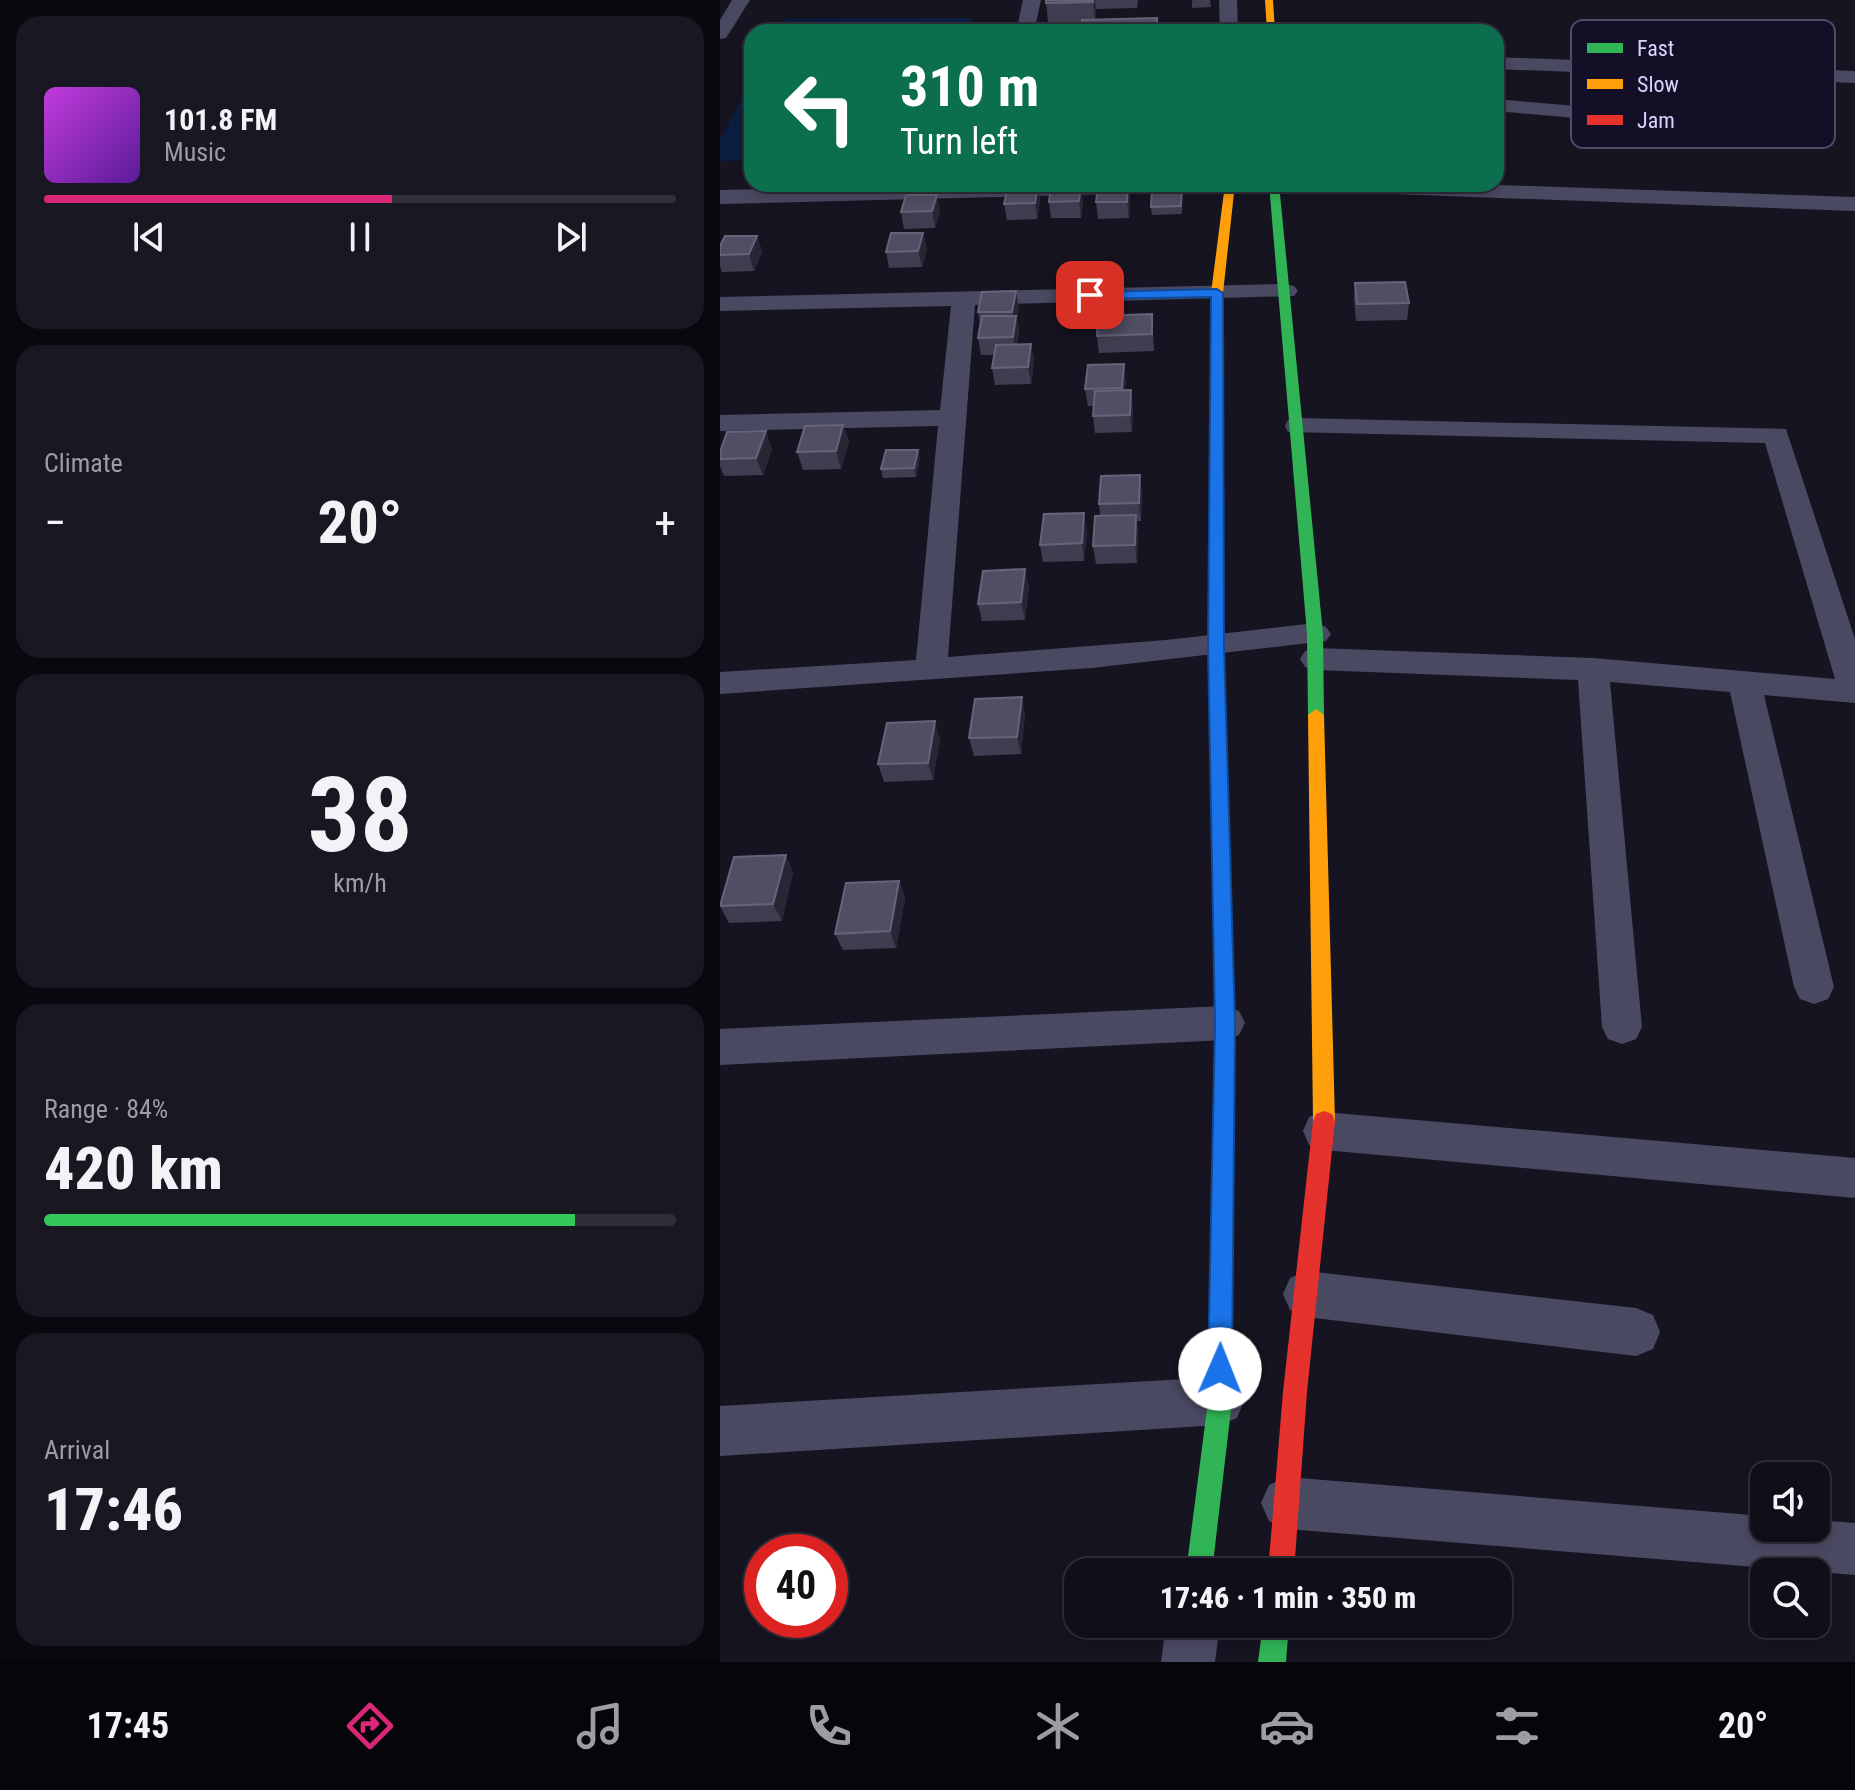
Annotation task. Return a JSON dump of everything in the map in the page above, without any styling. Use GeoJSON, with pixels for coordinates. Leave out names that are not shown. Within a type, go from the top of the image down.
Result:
{"type":"FeatureCollection","features":[{"type":"Feature","properties":{"kind":"street"},"geometry":{"type":"LineString","coordinates":[[720,34],[741,0]]}},
{"type":"Feature","properties":{"kind":"street"},"geometry":{"type":"LineString","coordinates":[[1027,24],[1032,0]]}},
{"type":"Feature","properties":{"kind":"street"},"geometry":{"type":"LineString","coordinates":[[1228,0],[1229,24]]}},
{"type":"Feature","properties":{"kind":"street"},"geometry":{"type":"LineString","coordinates":[[1269,0],[1270,24]]}},
{"type":"Feature","properties":{"kind":"street"},"geometry":{"type":"LineString","coordinates":[[1504,63],[1571,66]]}},
{"type":"Feature","properties":{"kind":"street"},"geometry":{"type":"LineString","coordinates":[[1835,76],[1855,77]]}},
{"type":"Feature","properties":{"kind":"street"},"geometry":{"type":"LineString","coordinates":[[1504,106],[1571,112]]}},
{"type":"Feature","properties":{"kind":"street"},"geometry":{"type":"LineString","coordinates":[[720,197],[870,192]]}},
{"type":"Feature","properties":{"kind":"street"},"geometry":{"type":"LineString","coordinates":[[1201,1558],[1220,1401],[1225,1023],[1216,646],[1217,293],[1229,192]]}},
{"type":"Feature","properties":{"kind":"street"},"geometry":{"type":"LineString","coordinates":[[1275,192],[1298,426],[1315,646],[1324,1131],[1282,1558]]}},
{"type":"Feature","properties":{"kind":"street"},"geometry":{"type":"LineString","coordinates":[[1504,192],[1855,204]]}},
{"type":"Feature","properties":{"kind":"street"},"geometry":{"type":"LineString","coordinates":[[720,304],[1286,291]]}},
{"type":"Feature","properties":{"kind":"street"},"geometry":{"type":"LineString","coordinates":[[931,670],[964,297]]}},
{"type":"Feature","properties":{"kind":"street"},"geometry":{"type":"LineString","coordinates":[[720,423],[952,418]]}},
{"type":"Feature","properties":{"kind":"street"},"geometry":{"type":"LineString","coordinates":[[720,683],[931,670],[1216,646],[1315,646],[1855,691],[1776,435],[1298,426]]}},
{"type":"Feature","properties":{"kind":"street"},"geometry":{"type":"LineString","coordinates":[[1593,669],[1622,1027]]}},
{"type":"Feature","properties":{"kind":"street"},"geometry":{"type":"LineString","coordinates":[[1744,682],[1814,987]]}},
{"type":"Feature","properties":{"kind":"street"},"geometry":{"type":"LineString","coordinates":[[720,1047],[1225,1023]]}},
{"type":"Feature","properties":{"kind":"street"},"geometry":{"type":"LineString","coordinates":[[1324,1131],[1855,1178]]}},
{"type":"Feature","properties":{"kind":"street"},"geometry":{"type":"LineString","coordinates":[[1306,1294],[1636,1332]]}},
{"type":"Feature","properties":{"kind":"street"},"geometry":{"type":"LineString","coordinates":[[720,1431],[1220,1401]]}},
{"type":"Feature","properties":{"kind":"street"},"geometry":{"type":"LineString","coordinates":[[1287,1503],[1855,1549]]}},
{"type":"Feature","properties":{"kind":"street"},"geometry":{"type":"LineString","coordinates":[[1188,1662],[1191,1638]]}},
{"type":"Feature","properties":{"kind":"street"},"geometry":{"type":"LineString","coordinates":[[1272,1662],[1275,1638]]}},
{"type":"Feature","properties":{"kind":"water"},"geometry":{"type":"Polygon","coordinates":[[[972,18],[970,24],[782,24],[785,19],[972,18]]]}},
{"type":"Feature","properties":{"kind":"water"},"geometry":{"type":"Polygon","coordinates":[[[744,95],[744,160],[720,161],[720,140],[744,95]]]}},
{"type":"Feature","properties":{"kind":"building"},"geometry":{"type":"Polygon","coordinates":[[[1046,0],[1093,0],[1093,2],[1046,3],[1046,0]]]}},
{"type":"Feature","properties":{"kind":"building"},"geometry":{"type":"Polygon","coordinates":[[[1157,18],[1157,24],[1082,24],[1082,20],[1157,18]]]}},
{"type":"Feature","properties":{"kind":"building"},"geometry":{"type":"Polygon","coordinates":[[[1007,192],[1037,192],[1035,203],[1004,204],[1007,192]]]}},
{"type":"Feature","properties":{"kind":"building"},"geometry":{"type":"Polygon","coordinates":[[[1050,192],[1080,192],[1079,201],[1049,202],[1050,192]]]}},
{"type":"Feature","properties":{"kind":"building"},"geometry":{"type":"Polygon","coordinates":[[[1097,192],[1128,192],[1127,202],[1096,202],[1097,192]]]}},
{"type":"Feature","properties":{"kind":"building"},"geometry":{"type":"Polygon","coordinates":[[[1152,192],[1182,192],[1181,206],[1151,207],[1152,192]]]}},
{"type":"Feature","properties":{"kind":"building"},"geometry":{"type":"Polygon","coordinates":[[[906,195],[937,195],[932,211],[901,212],[906,195]]]}},
{"type":"Feature","properties":{"kind":"building"},"geometry":{"type":"Polygon","coordinates":[[[891,233],[923,233],[918,251],[886,252],[891,233]]]}},
{"type":"Feature","properties":{"kind":"building"},"geometry":{"type":"Polygon","coordinates":[[[725,236],[757,236],[749,254],[720,255],[725,236]]]}},
{"type":"Feature","properties":{"kind":"building"},"geometry":{"type":"Polygon","coordinates":[[[1405,282],[1409,303],[1357,304],[1355,283],[1405,282]]]}},
{"type":"Feature","properties":{"kind":"building"},"geometry":{"type":"Polygon","coordinates":[[[1016,291],[1012,312],[978,312],[982,292],[1016,291]]]}},
{"type":"Feature","properties":{"kind":"building"},"geometry":{"type":"Polygon","coordinates":[[[1152,314],[1152,334],[1097,336],[1098,316],[1152,314]]]}},
{"type":"Feature","properties":{"kind":"building"},"geometry":{"type":"Polygon","coordinates":[[[982,316],[1016,316],[1013,337],[978,338],[982,316]]]}},
{"type":"Feature","properties":{"kind":"building"},"geometry":{"type":"Polygon","coordinates":[[[1031,344],[1028,367],[992,368],[996,345],[1031,344]]]}},
{"type":"Feature","properties":{"kind":"building"},"geometry":{"type":"Polygon","coordinates":[[[1124,364],[1122,388],[1085,389],[1088,365],[1124,364]]]}},
{"type":"Feature","properties":{"kind":"building"},"geometry":{"type":"Polygon","coordinates":[[[1131,390],[1130,415],[1093,416],[1095,391],[1131,390]]]}},
{"type":"Feature","properties":{"kind":"building"},"geometry":{"type":"Polygon","coordinates":[[[843,425],[836,451],[797,452],[805,426],[843,425]]]}},
{"type":"Feature","properties":{"kind":"building"},"geometry":{"type":"Polygon","coordinates":[[[766,431],[756,458],[720,459],[727,432],[766,431]]]}},
{"type":"Feature","properties":{"kind":"building"},"geometry":{"type":"Polygon","coordinates":[[[886,450],[918,450],[914,468],[881,469],[886,450]]]}},
{"type":"Feature","properties":{"kind":"building"},"geometry":{"type":"Polygon","coordinates":[[[1140,475],[1139,503],[1099,504],[1101,476],[1140,475]]]}},
{"type":"Feature","properties":{"kind":"building"},"geometry":{"type":"Polygon","coordinates":[[[1084,513],[1082,543],[1040,545],[1044,514],[1084,513]]]}},
{"type":"Feature","properties":{"kind":"building"},"geometry":{"type":"Polygon","coordinates":[[[1136,515],[1135,545],[1093,546],[1095,516],[1136,515]]]}},
{"type":"Feature","properties":{"kind":"building"},"geometry":{"type":"Polygon","coordinates":[[[1025,569],[1021,602],[978,604],[983,571],[1025,569]]]}},
{"type":"Feature","properties":{"kind":"building"},"geometry":{"type":"Polygon","coordinates":[[[1022,697],[1017,737],[969,738],[975,699],[1022,697]]]}},
{"type":"Feature","properties":{"kind":"building"},"geometry":{"type":"Polygon","coordinates":[[[935,721],[928,763],[878,764],[887,723],[935,721]]]}},
{"type":"Feature","properties":{"kind":"building"},"geometry":{"type":"Polygon","coordinates":[[[786,855],[773,904],[720,906],[734,857],[786,855]]]}},
{"type":"Feature","properties":{"kind":"building"},"geometry":{"type":"Polygon","coordinates":[[[899,881],[890,931],[835,934],[846,883],[899,881]]]}},
{"type":"Feature","properties":{"kind":"traffic: fast"},"geometry":{"type":"LineString","coordinates":[[1275,192],[1315,634],[1316,715]]}},
{"type":"Feature","properties":{"kind":"traffic: fast"},"geometry":{"type":"LineString","coordinates":[[1201,1558],[1220,1401],[1225,1023],[1221,854]]}},
{"type":"Feature","properties":{"kind":"traffic: fast"},"geometry":{"type":"LineString","coordinates":[[1272,1662],[1275,1638]]}},
{"type":"Feature","properties":{"kind":"traffic: slow"},"geometry":{"type":"LineString","coordinates":[[1269,0],[1270,24]]}},
{"type":"Feature","properties":{"kind":"traffic: slow"},"geometry":{"type":"LineString","coordinates":[[1221,854],[1216,646],[1217,293],[1229,192]]}},
{"type":"Feature","properties":{"kind":"traffic: slow"},"geometry":{"type":"LineString","coordinates":[[1316,715],[1324,1121]]}},
{"type":"Feature","properties":{"kind":"traffic: jam"},"geometry":{"type":"LineString","coordinates":[[1282,1558],[1295,1392],[1324,1121]]}},
{"type":"Feature","properties":{"kind":"route"},"geometry":{"type":"LineString","coordinates":[[1090,295],[1217,293],[1216,646],[1225,1023],[1220,1369]]}}]}
